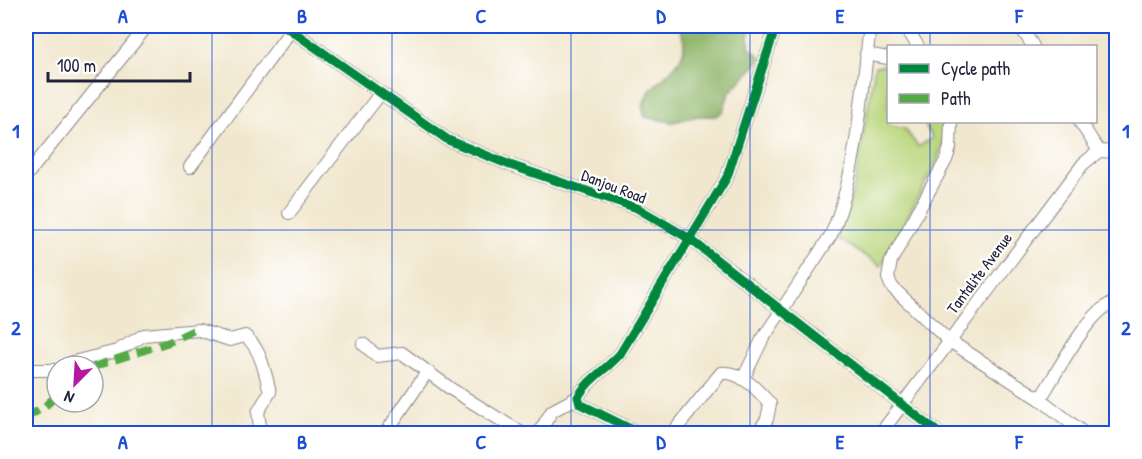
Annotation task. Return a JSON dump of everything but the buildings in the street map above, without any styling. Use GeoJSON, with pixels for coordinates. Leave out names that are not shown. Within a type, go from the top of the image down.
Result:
{"type":"FeatureCollection","features":[{"type":"Feature","properties":{"kind":"street"},"geometry":{"type":"LineString","coordinates":[[26,176],[147,26]]}},
{"type":"Feature","properties":{"kind":"street"},"geometry":{"type":"LineString","coordinates":[[538,434],[552,411],[578,397],[586,384],[609,368],[620,354],[727,177],[776,26]]}},
{"type":"Feature","properties":{"kind":"street"},"geometry":{"type":"LineString","coordinates":[[743,379],[781,310],[831,235],[839,216],[848,185],[870,26]]}},
{"type":"Feature","properties":{"kind":"street"},"geometry":{"type":"LineString","coordinates":[[906,26],[917,45]]}},
{"type":"Feature","properties":{"kind":"street"},"geometry":{"type":"LineString","coordinates":[[1020,26],[1032,45]]}},
{"type":"Feature","properties":{"kind":"street"},"geometry":{"type":"LineString","coordinates":[[190,167],[290,27]]}},
{"type":"Feature","properties":{"kind":"street","name":"Danjou Road"},"geometry":{"type":"LineString","coordinates":[[290,27],[380,94],[448,140],[637,208],[690,239],[940,434]]}},
{"type":"Feature","properties":{"kind":"street"},"geometry":{"type":"LineString","coordinates":[[866,54],[887,58]]}},
{"type":"Feature","properties":{"kind":"street"},"geometry":{"type":"LineString","coordinates":[[289,213],[380,94]]}},
{"type":"Feature","properties":{"kind":"street"},"geometry":{"type":"LineString","coordinates":[[951,123],[950,148],[946,160],[888,271],[892,287],[948,340],[1040,399],[1085,434]]}},
{"type":"Feature","properties":{"kind":"street"},"geometry":{"type":"LineString","coordinates":[[1081,123],[1099,151],[1116,152]]}},
{"type":"Feature","properties":{"kind":"street","name":"Tantalite Avenue"},"geometry":{"type":"LineString","coordinates":[[880,434],[948,340],[1083,164],[1099,151]]}},
{"type":"Feature","properties":{"kind":"street"},"geometry":{"type":"LineString","coordinates":[[1040,399],[1083,332],[1104,306],[1116,302]]}},
{"type":"Feature","properties":{"kind":"street"},"geometry":{"type":"LineString","coordinates":[[105,354],[117,351],[144,335],[199,330],[230,340],[245,336],[252,341],[262,363],[270,393],[258,412],[261,434]]}},
{"type":"Feature","properties":{"kind":"street"},"geometry":{"type":"LineString","coordinates":[[363,344],[377,356],[402,353],[427,372],[523,434]]}},
{"type":"Feature","properties":{"kind":"street"},"geometry":{"type":"LineString","coordinates":[[26,370],[45,370]]}},
{"type":"Feature","properties":{"kind":"street"},"geometry":{"type":"LineString","coordinates":[[385,434],[427,372]]}},
{"type":"Feature","properties":{"kind":"street"},"geometry":{"type":"LineString","coordinates":[[672,434],[721,374],[729,372],[743,379],[770,404],[767,419],[757,434]]}},
{"type":"Feature","properties":{"kind":"street"},"geometry":{"type":"LineString","coordinates":[[578,397],[580,404],[641,434]]}},
{"type":"Feature","properties":{"kind":"green space"},"geometry":{"type":"Polygon","coordinates":[[[679,26],[749,28],[749,47],[762,58],[729,93],[723,111],[716,116],[698,116],[672,122],[645,117],[644,106],[647,96],[677,64],[682,55],[684,42],[679,26]]]}},
{"type":"Feature","properties":{"kind":"green space"},"geometry":{"type":"Polygon","coordinates":[[[887,65],[888,125],[905,129],[918,147],[933,138],[924,123],[942,123],[945,136],[937,161],[881,266],[837,238],[854,189],[875,66],[887,65]]]}},
{"type":"Feature","properties":{"kind":"marked path"},"geometry":{"type":"LineString","coordinates":[[105,363],[169,342],[194,330]]}},
{"type":"Feature","properties":{"kind":"marked path"},"geometry":{"type":"LineString","coordinates":[[26,418],[45,406]]}},
{"type":"Feature","properties":{"kind":"cycle path"},"geometry":{"type":"LineString","coordinates":[[285,26],[448,140],[510,165],[637,208],[690,239],[940,434]]}},
{"type":"Feature","properties":{"kind":"cycle path"},"geometry":{"type":"LineString","coordinates":[[641,434],[580,404],[578,397],[587,385],[620,354],[727,177],[776,26]]}}]}
